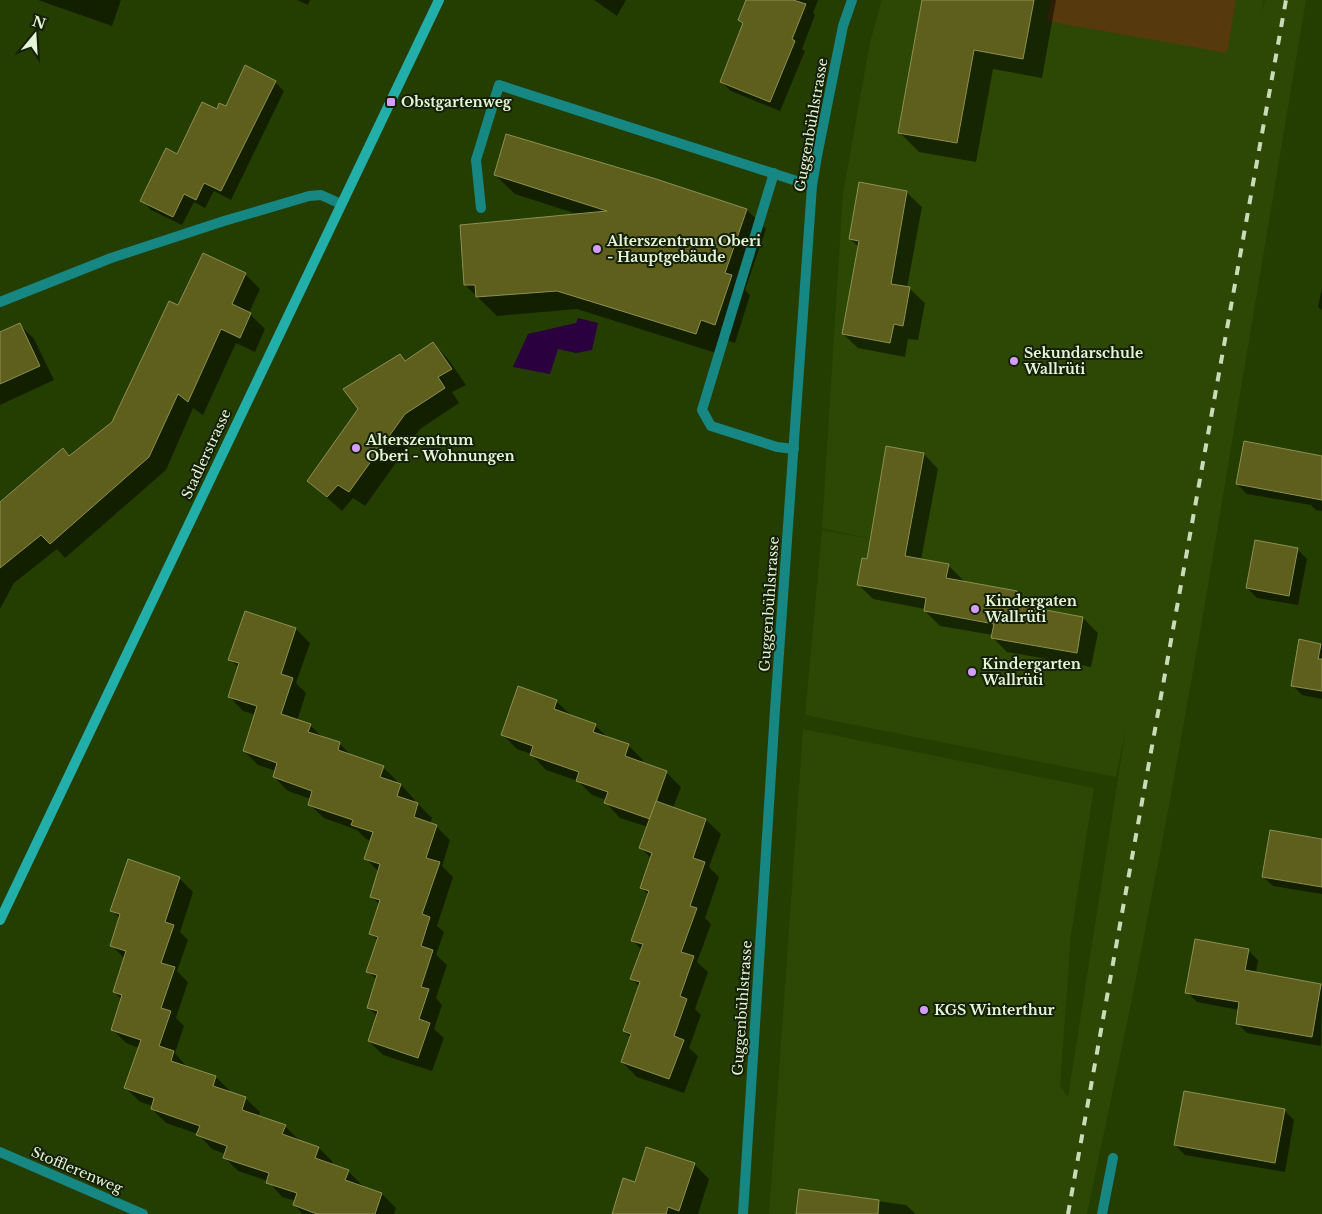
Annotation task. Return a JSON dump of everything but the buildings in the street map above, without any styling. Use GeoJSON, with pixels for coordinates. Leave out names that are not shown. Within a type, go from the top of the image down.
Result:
{"type":"FeatureCollection","features":[{"type":"Feature","properties":{"kind":"main road","name":"Stadlerstrasse"},"geometry":{"type":"LineString","coordinates":[[0,920],[439,0]]}},
{"type":"Feature","properties":{"kind":"street","name":"Guggenbühlstrasse"},"geometry":{"type":"LineString","coordinates":[[743,1214],[772,749],[812,186],[816,156],[843,26],[852,0]]}},
{"type":"Feature","properties":{"kind":"street"},"geometry":{"type":"LineString","coordinates":[[481,208],[476,160],[499,85],[812,186]]}},
{"type":"Feature","properties":{"kind":"street"},"geometry":{"type":"LineString","coordinates":[[774,173],[702,410],[711,426],[777,447],[794,449]]}},
{"type":"Feature","properties":{"kind":"street"},"geometry":{"type":"LineString","coordinates":[[0,302],[111,258],[243,215],[321,194],[341,204]]}},
{"type":"Feature","properties":{"kind":"street","name":"Stofflerenweg"},"geometry":{"type":"LineString","coordinates":[[0,1152],[143,1214]]}},
{"type":"Feature","properties":{"kind":"street"},"geometry":{"type":"LineString","coordinates":[[1102,1214],[1113,1158]]}},
{"type":"Feature","properties":{"kind":"shaded area"},"geometry":{"type":"Polygon","coordinates":[[[882,0],[1264,0],[1261,18],[1265,0],[1306,0],[1205,604],[1169,806],[1132,999],[1087,1214],[769,1214],[803,729],[1094,788],[1071,935],[1060,1086],[1068,1097],[1126,727],[1116,777],[805,715],[822,530],[876,540],[822,528],[843,193],[870,42],[882,0]]]}},
{"type":"Feature","properties":{"kind":"shaded area"},"geometry":{"type":"Polygon","coordinates":[[[1051,0],[1236,0],[1227,53],[1047,21],[1051,0]]]}},
{"type":"Feature","properties":{"kind":"shaded area"},"geometry":{"type":"Polygon","coordinates":[[[578,318],[598,323],[592,350],[576,353],[558,349],[550,374],[513,367],[528,334],[576,323],[578,318]]]}},
{"type":"Feature","properties":{"kind":"railway"},"geometry":{"type":"LineString","coordinates":[[1068,1214],[1286,0]]}},
{"type":"Feature","properties":{"kind":"place","name":"Obstgartenweg"},"geometry":{"type":"Point","coordinates":[391,102]}},
{"type":"Feature","properties":{"kind":"place","name":"Alterszentrum Oberi - Hauptgebäude"},"geometry":{"type":"Point","coordinates":[597,249]}},
{"type":"Feature","properties":{"kind":"place","name":"Sekundarschule Wallrüti"},"geometry":{"type":"Point","coordinates":[1014,361]}},
{"type":"Feature","properties":{"kind":"place","name":"Alterszentrum Oberi - Wohnungen"},"geometry":{"type":"Point","coordinates":[356,448]}},
{"type":"Feature","properties":{"kind":"place","name":"Kindergaten Wallrüti"},"geometry":{"type":"Point","coordinates":[975,609]}},
{"type":"Feature","properties":{"kind":"place","name":"Kindergarten Wallrüti"},"geometry":{"type":"Point","coordinates":[972,672]}},
{"type":"Feature","properties":{"kind":"place","name":"KGS Winterthur"},"geometry":{"type":"Point","coordinates":[924,1010]}}]}
